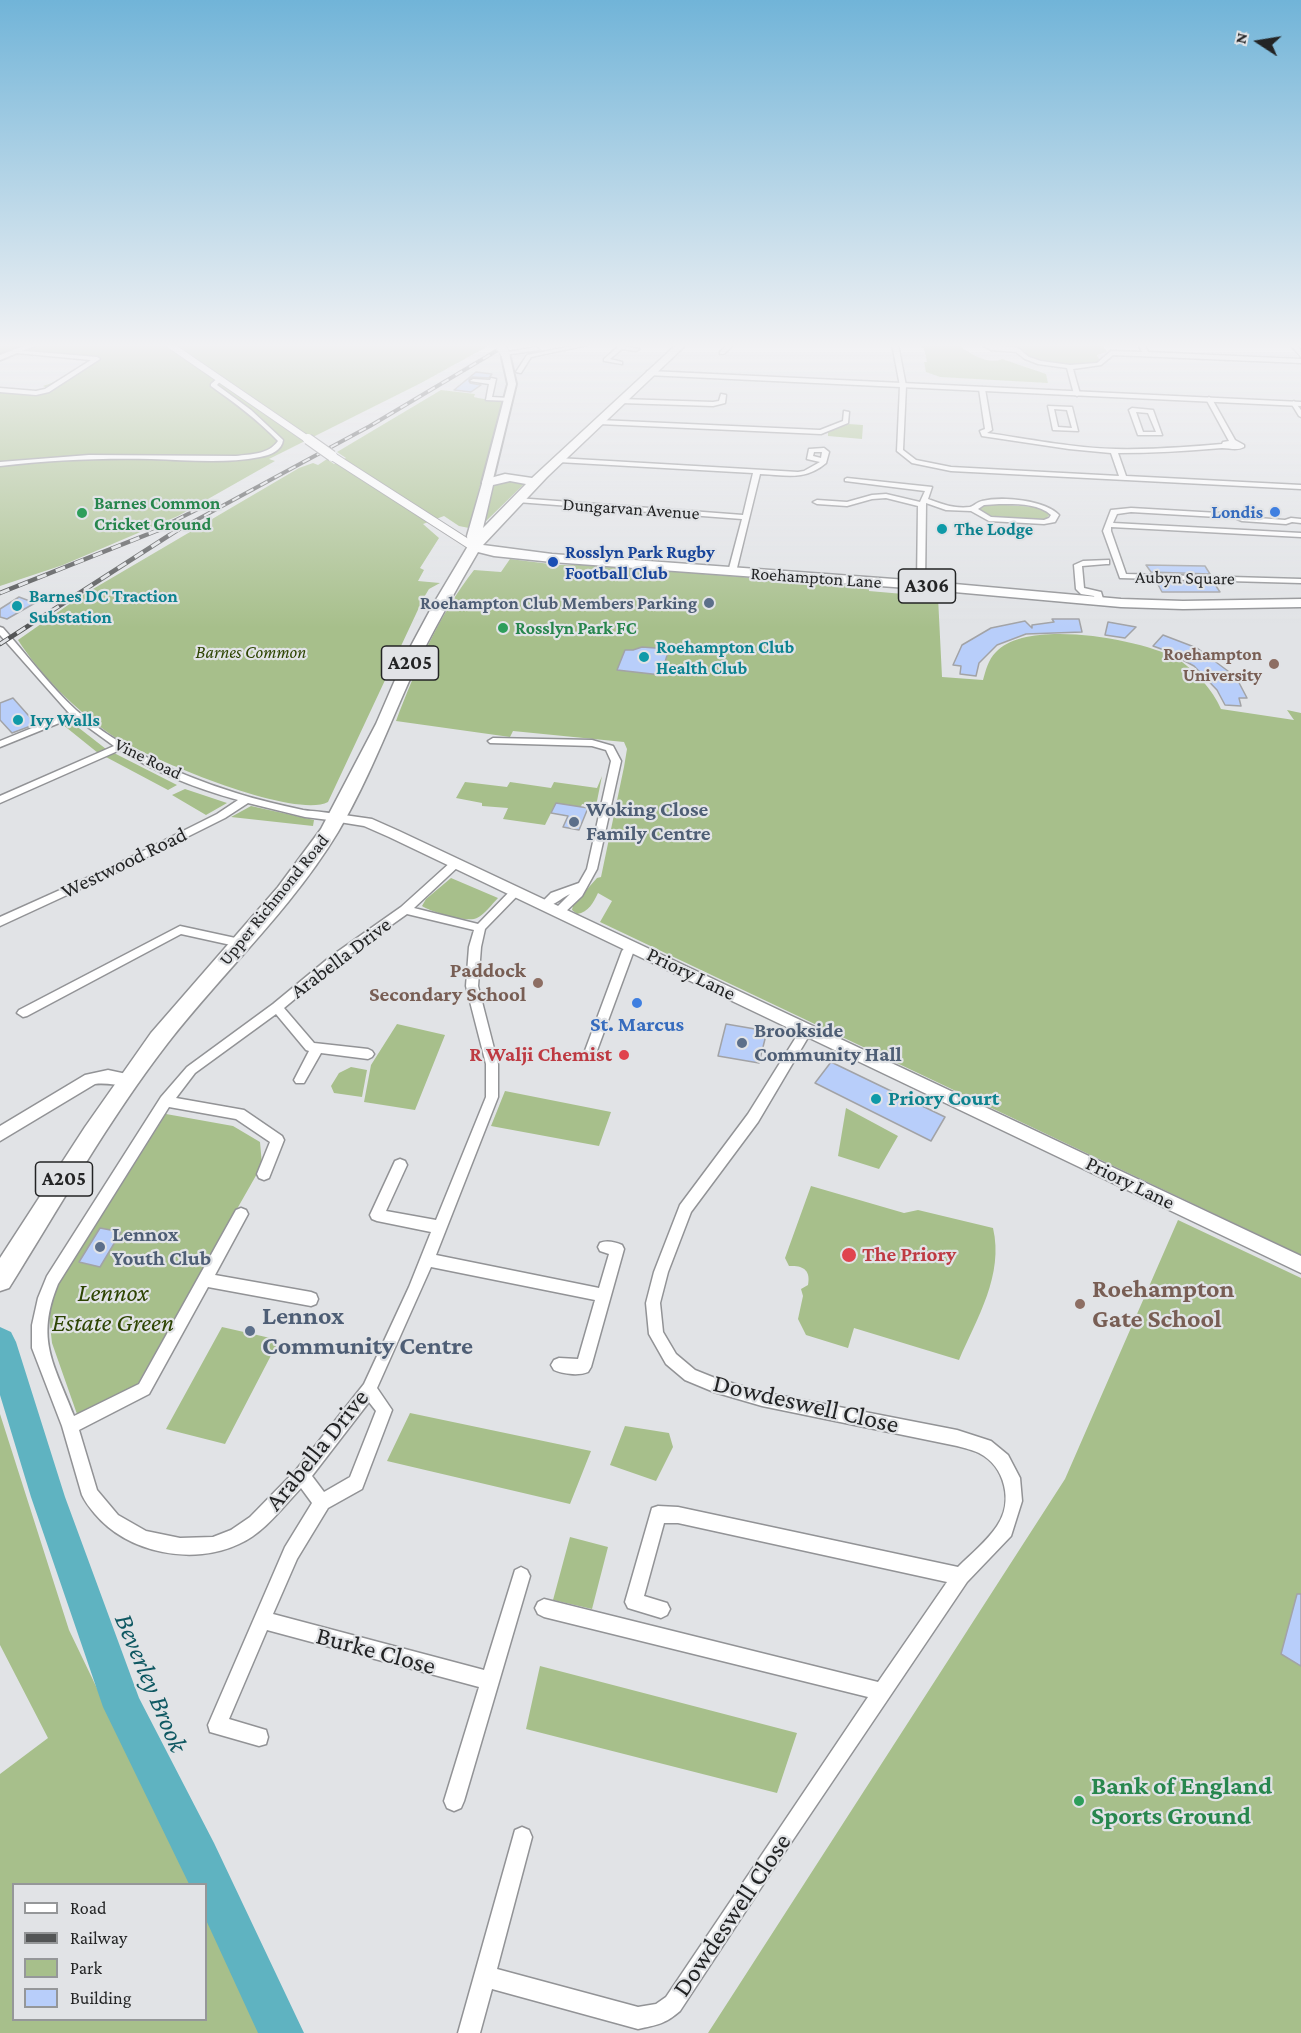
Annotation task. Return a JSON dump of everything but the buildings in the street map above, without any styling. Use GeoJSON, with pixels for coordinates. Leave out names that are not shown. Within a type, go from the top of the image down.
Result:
{"type":"FeatureCollection","features":[{"type":"Feature","properties":{"kind":"highway","name":"Upper Richmond Road"},"geometry":{"type":"LineString","coordinates":[[130,1080],[173,1021],[310,860],[337,818],[384,724],[413,657],[452,583],[480,538],[534,482],[581,439]]}},
{"type":"Feature","properties":{"kind":"highway"},"geometry":{"type":"LineString","coordinates":[[487,483],[499,477],[513,477],[534,482]]}},
{"type":"Feature","properties":{"kind":"highway","name":"A205"},"geometry":{"type":"LineString","coordinates":[[475,547],[474,536],[487,483]]}},
{"type":"Feature","properties":{"kind":"highway","name":"Roehampton Lane"},"geometry":{"type":"LineString","coordinates":[[475,547],[501,553],[921,585],[1100,602],[1163,605],[1301,603]]}},
{"type":"Feature","properties":{"kind":"highway","name":"A205"},"geometry":{"type":"LineString","coordinates":[[0,1280],[130,1080]]}},
{"type":"Feature","properties":{"kind":"main road","name":"A306"},"geometry":{"type":"LineString","coordinates":[[308,439],[475,547]]}},
{"type":"Feature","properties":{"kind":"main road"},"geometry":{"type":"LineString","coordinates":[[487,483],[499,439]]}},
{"type":"Feature","properties":{"kind":"main road"},"geometry":{"type":"LineString","coordinates":[[495,457],[498,469],[513,477]]}},
{"type":"Feature","properties":{"kind":"street"},"geometry":{"type":"LineString","coordinates":[[0,464],[84,457],[236,458],[261,455],[279,446],[281,441],[279,439]]}},
{"type":"Feature","properties":{"kind":"street"},"geometry":{"type":"LineString","coordinates":[[900,439],[899,447],[905,457],[914,462],[951,469],[1301,487]]}},
{"type":"Feature","properties":{"kind":"street"},"geometry":{"type":"LineString","coordinates":[[1022,439],[1069,447],[1159,452],[1230,444],[1228,439]]}},
{"type":"Feature","properties":{"kind":"street"},"geometry":{"type":"LineString","coordinates":[[1068,439],[1069,447]]}},
{"type":"Feature","properties":{"kind":"street"},"geometry":{"type":"LineString","coordinates":[[1152,439],[1159,452]]}},
{"type":"Feature","properties":{"kind":"street"},"geometry":{"type":"LineString","coordinates":[[1114,451],[1123,477]]}},
{"type":"Feature","properties":{"kind":"street"},"geometry":{"type":"LineString","coordinates":[[558,460],[802,474],[823,463],[824,460]]}},
{"type":"Feature","properties":{"kind":"street"},"geometry":{"type":"LineString","coordinates":[[732,572],[757,472]]}},
{"type":"Feature","properties":{"kind":"street"},"geometry":{"type":"LineString","coordinates":[[847,480],[914,487],[915,493],[924,504],[946,508]]}},
{"type":"Feature","properties":{"kind":"street"},"geometry":{"type":"LineString","coordinates":[[817,502],[848,504],[872,497],[886,496],[946,508],[973,509],[987,503],[1037,505],[1051,510],[1055,515],[1052,520],[1044,522],[997,520],[982,517],[973,509]]}},
{"type":"Feature","properties":{"kind":"street","name":"Dungarvan Avenue"},"geometry":{"type":"LineString","coordinates":[[517,500],[745,517]]}},
{"type":"Feature","properties":{"kind":"street"},"geometry":{"type":"LineString","coordinates":[[921,585],[924,504]]}},
{"type":"Feature","properties":{"kind":"street"},"geometry":{"type":"LineString","coordinates":[[1301,521],[1286,522],[1242,519],[1236,516],[1131,510],[1114,512],[1108,525],[1301,535]]}},
{"type":"Feature","properties":{"kind":"street","name":"Aubyn Square"},"geometry":{"type":"LineString","coordinates":[[1108,525],[1107,531],[1124,576],[1301,581]]}},
{"type":"Feature","properties":{"kind":"street"},"geometry":{"type":"LineString","coordinates":[[1100,602],[1098,594],[1084,592],[1080,589],[1078,566],[1083,563],[1106,562]]}},
{"type":"Feature","properties":{"kind":"street","name":"Vine Road"},"geometry":{"type":"LineString","coordinates":[[0,630],[36,674],[74,714],[120,747],[183,777],[246,800],[337,818]]}},
{"type":"Feature","properties":{"kind":"street"},"geometry":{"type":"LineString","coordinates":[[0,744],[74,714]]}},
{"type":"Feature","properties":{"kind":"street"},"geometry":{"type":"LineString","coordinates":[[493,741],[592,743],[610,748],[615,754],[616,761],[595,861],[578,893],[551,908]]}},
{"type":"Feature","properties":{"kind":"street"},"geometry":{"type":"LineString","coordinates":[[0,800],[120,747]]}},
{"type":"Feature","properties":{"kind":"street","name":"Westwood Road"},"geometry":{"type":"LineString","coordinates":[[0,922],[115,869],[221,816],[246,800]]}},
{"type":"Feature","properties":{"kind":"street","name":"Priory Lane"},"geometry":{"type":"LineString","coordinates":[[337,818],[375,825],[1301,1265]]}},
{"type":"Feature","properties":{"kind":"street","name":"Arabella Drive"},"geometry":{"type":"LineString","coordinates":[[405,910],[480,928],[475,947],[472,986],[492,1064],[492,1098],[427,1260],[369,1389],[302,1476],[256,1523],[236,1537],[213,1545],[180,1546],[144,1539],[112,1521],[90,1495],[70,1426],[40,1348],[39,1325],[45,1298],[52,1281],[166,1101],[191,1070],[277,1007],[334,960],[405,910],[456,863]]}},
{"type":"Feature","properties":{"kind":"street"},"geometry":{"type":"LineString","coordinates":[[551,908],[555,897],[581,886]]}},
{"type":"Feature","properties":{"kind":"street"},"geometry":{"type":"LineString","coordinates":[[480,928],[516,892]]}},
{"type":"Feature","properties":{"kind":"street"},"geometry":{"type":"LineString","coordinates":[[23,1013],[180,930],[240,943]]}},
{"type":"Feature","properties":{"kind":"street"},"geometry":{"type":"LineString","coordinates":[[589,1056],[628,951],[633,946]]}},
{"type":"Feature","properties":{"kind":"street","name":"Arabella Drive"},"geometry":{"type":"LineString","coordinates":[[277,1007],[310,1047],[316,1048]]}},
{"type":"Feature","properties":{"kind":"street","name":"Dowdeswell Close"},"geometry":{"type":"LineString","coordinates":[[484,1976],[639,2018],[661,2014],[673,2004],[767,1861],[961,1576],[1005,1530],[1014,1502],[1012,1479],[1002,1461],[985,1448],[957,1438],[762,1399],[714,1385],[690,1375],[671,1359],[656,1334],[653,1303],[661,1272],[685,1209],[753,1118],[807,1029]]}},
{"type":"Feature","properties":{"kind":"street"},"geometry":{"type":"LineString","coordinates":[[300,1080],[316,1048],[368,1054]]}},
{"type":"Feature","properties":{"kind":"street"},"geometry":{"type":"LineString","coordinates":[[0,1134],[91,1079],[108,1076],[130,1080]]}},
{"type":"Feature","properties":{"kind":"street"},"geometry":{"type":"LineString","coordinates":[[166,1101],[238,1114],[277,1140],[264,1174]]}},
{"type":"Feature","properties":{"kind":"street"},"geometry":{"type":"LineString","coordinates":[[400,1165],[377,1215],[439,1227]]}},
{"type":"Feature","properties":{"kind":"street"},"geometry":{"type":"LineString","coordinates":[[70,1426],[144,1389],[241,1214]]}},
{"type":"Feature","properties":{"kind":"street"},"geometry":{"type":"LineString","coordinates":[[559,1365],[583,1367],[617,1249],[605,1247]]}},
{"type":"Feature","properties":{"kind":"street"},"geometry":{"type":"LineString","coordinates":[[427,1260],[603,1295]]}},
{"type":"Feature","properties":{"kind":"street"},"geometry":{"type":"LineString","coordinates":[[205,1280],[311,1299]]}},
{"type":"Feature","properties":{"kind":"street"},"geometry":{"type":"LineString","coordinates":[[259,1737],[217,1725],[291,1553],[322,1502],[356,1483],[384,1410],[369,1389]]}},
{"type":"Feature","properties":{"kind":"street"},"geometry":{"type":"LineString","coordinates":[[302,1476],[322,1502]]}},
{"type":"Feature","properties":{"kind":"street"},"geometry":{"type":"LineString","coordinates":[[661,1609],[634,1602],[658,1514],[678,1515],[961,1576]]}},
{"type":"Feature","properties":{"kind":"street"},"geometry":{"type":"LineString","coordinates":[[454,1801],[521,1576]]}},
{"type":"Feature","properties":{"kind":"street"},"geometry":{"type":"LineString","coordinates":[[544,1608],[883,1692]]}},
{"type":"Feature","properties":{"kind":"street","name":"Burke Close"},"geometry":{"type":"LineString","coordinates":[[262,1620],[490,1681]]}},
{"type":"Feature","properties":{"kind":"street"},"geometry":{"type":"LineString","coordinates":[[469,2033],[522,1837]]}},
{"type":"Feature","properties":{"kind":"green space"},"geometry":{"type":"Polygon","coordinates":[[[0,439],[309,439],[269,459],[275,461],[178,516],[63,565],[0,586],[0,439]]]}},
{"type":"Feature","properties":{"kind":"green space","name":"Barnes Common"},"geometry":{"type":"Polygon","coordinates":[[[359,439],[492,439],[469,528],[459,526],[444,516],[423,524],[439,538],[420,568],[424,570],[418,581],[440,583],[429,589],[423,599],[328,802],[310,805],[284,802],[253,794],[185,770],[128,744],[110,734],[72,703],[48,679],[18,640],[81,596],[299,468],[313,463],[318,465],[327,459],[334,464],[346,458],[337,452],[359,439]]]}},
{"type":"Feature","properties":{"kind":"green space"},"geometry":{"type":"Polygon","coordinates":[[[498,479],[523,482],[523,485],[483,524],[492,484],[498,479]]]}},
{"type":"Feature","properties":{"kind":"green space"},"geometry":{"type":"Polygon","coordinates":[[[991,504],[1036,507],[1050,514],[1045,520],[1038,520],[993,518],[980,512],[981,506],[991,504]]]}},
{"type":"Feature","properties":{"kind":"green space"},"geometry":{"type":"Polygon","coordinates":[[[510,559],[558,565],[590,565],[869,587],[869,591],[938,597],[942,677],[983,680],[993,655],[1011,642],[1032,636],[1084,635],[1137,644],[1176,658],[1202,680],[1221,709],[1294,720],[1287,710],[1301,713],[1301,1255],[600,922],[612,901],[598,893],[585,911],[577,914],[572,910],[573,905],[597,878],[601,877],[624,767],[627,749],[624,742],[513,731],[510,737],[396,721],[429,642],[461,587],[474,570],[501,572],[510,559]]]}},
{"type":"Feature","properties":{"kind":"green space"},"geometry":{"type":"Polygon","coordinates":[[[70,721],[106,749],[98,753],[62,724],[70,721]]]}},
{"type":"Feature","properties":{"kind":"green space"},"geometry":{"type":"Polygon","coordinates":[[[114,753],[177,785],[168,790],[106,757],[114,753]]]}},
{"type":"Feature","properties":{"kind":"green space"},"geometry":{"type":"Polygon","coordinates":[[[602,776],[596,806],[582,804],[580,809],[556,803],[545,825],[503,819],[508,808],[482,806],[482,803],[456,798],[465,782],[507,787],[510,782],[551,788],[554,782],[597,788],[602,776]]]}},
{"type":"Feature","properties":{"kind":"green space"},"geometry":{"type":"Polygon","coordinates":[[[185,789],[227,803],[206,815],[172,795],[185,789]]]}},
{"type":"Feature","properties":{"kind":"green space"},"geometry":{"type":"Polygon","coordinates":[[[251,806],[314,820],[313,826],[231,817],[251,806]]]}},
{"type":"Feature","properties":{"kind":"green space"},"geometry":{"type":"Polygon","coordinates":[[[451,878],[498,898],[483,914],[472,919],[450,916],[422,906],[426,899],[451,878]]]}},
{"type":"Feature","properties":{"kind":"green space"},"geometry":{"type":"Polygon","coordinates":[[[397,1024],[445,1035],[415,1110],[364,1102],[371,1065],[397,1024]]]}},
{"type":"Feature","properties":{"kind":"green space"},"geometry":{"type":"Polygon","coordinates":[[[351,1067],[367,1070],[362,1097],[334,1093],[331,1086],[339,1073],[351,1067]]]}},
{"type":"Feature","properties":{"kind":"green space"},"geometry":{"type":"Polygon","coordinates":[[[505,1091],[611,1112],[599,1146],[491,1126],[505,1091]]]}},
{"type":"Feature","properties":{"kind":"green space"},"geometry":{"type":"Polygon","coordinates":[[[846,1108],[898,1136],[879,1169],[838,1156],[846,1108]]]}},
{"type":"Feature","properties":{"kind":"green space","name":"Lennox Estate Green"},"geometry":{"type":"Polygon","coordinates":[[[166,1114],[233,1126],[260,1142],[262,1165],[137,1385],[78,1417],[52,1343],[48,1307],[60,1282],[166,1114]]]}},
{"type":"Feature","properties":{"kind":"green space"},"geometry":{"type":"Polygon","coordinates":[[[811,1186],[904,1213],[918,1210],[993,1228],[995,1263],[992,1279],[981,1312],[959,1360],[854,1328],[848,1348],[806,1335],[798,1319],[803,1296],[801,1289],[808,1285],[809,1280],[807,1272],[798,1266],[789,1266],[785,1258],[811,1186]]]}},
{"type":"Feature","properties":{"kind":"green space","name":"Bank of England Sports Ground"},"geometry":{"type":"Polygon","coordinates":[[[1178,1220],[1301,1278],[1301,2033],[708,2033],[1065,1479],[1178,1220]]]}},
{"type":"Feature","properties":{"kind":"green space"},"geometry":{"type":"Polygon","coordinates":[[[222,1327],[279,1340],[225,1444],[166,1429],[222,1327]]]}},
{"type":"Feature","properties":{"kind":"green space"},"geometry":{"type":"Polygon","coordinates":[[[410,1413],[591,1451],[570,1504],[387,1461],[410,1413]]]}},
{"type":"Feature","properties":{"kind":"green space"},"geometry":{"type":"Polygon","coordinates":[[[0,1414],[69,1630],[191,1883],[12,1883],[12,2021],[207,2021],[207,1918],[262,2033],[0,2033],[0,1774],[48,1738],[0,1645],[0,1414]]]}},
{"type":"Feature","properties":{"kind":"green space"},"geometry":{"type":"Polygon","coordinates":[[[625,1426],[669,1433],[673,1447],[656,1481],[610,1465],[625,1426]]]}},
{"type":"Feature","properties":{"kind":"green space"},"geometry":{"type":"Polygon","coordinates":[[[570,1537],[608,1547],[592,1609],[553,1600],[570,1537]]]}},
{"type":"Feature","properties":{"kind":"green space"},"geometry":{"type":"Polygon","coordinates":[[[540,1666],[797,1733],[777,1793],[526,1729],[540,1666]]]}},
{"type":"Feature","properties":{"kind":"waterway","name":"Beverley Brook"},"geometry":{"type":"LineString","coordinates":[[0,1342],[48,1497],[123,1707],[199,1858],[281,2033]]}},
{"type":"Feature","properties":{"kind":"railway"},"geometry":{"type":"LineString","coordinates":[[176,531],[346,439]]}},
{"type":"Feature","properties":{"kind":"railway"},"geometry":{"type":"LineString","coordinates":[[162,527],[200,508]]}},
{"type":"Feature","properties":{"kind":"railway"},"geometry":{"type":"LineString","coordinates":[[157,531],[172,525]]}},
{"type":"Feature","properties":{"kind":"railway"},"geometry":{"type":"LineString","coordinates":[[0,593],[161,529]]}},
{"type":"Feature","properties":{"kind":"railway"},"geometry":{"type":"LineString","coordinates":[[0,644],[179,529]]}},
{"type":"Feature","properties":{"kind":"place","name":"Londis"},"geometry":{"type":"Point","coordinates":[1275,512]}},
{"type":"Feature","properties":{"kind":"place","name":"Barnes Common Cricket Ground"},"geometry":{"type":"Point","coordinates":[82,513]}},
{"type":"Feature","properties":{"kind":"place","name":"The Lodge"},"geometry":{"type":"Point","coordinates":[942,529]}},
{"type":"Feature","properties":{"kind":"place","name":"Rosslyn Park Rugby Football Club"},"geometry":{"type":"Point","coordinates":[553,562]}},
{"type":"Feature","properties":{"kind":"place","name":"Roehampton Club Members Parking"},"geometry":{"type":"Point","coordinates":[709,603]}},
{"type":"Feature","properties":{"kind":"place","name":"Barnes DC Traction Substation"},"geometry":{"type":"Point","coordinates":[17,606]}},
{"type":"Feature","properties":{"kind":"place","name":"Rosslyn Park FC"},"geometry":{"type":"Point","coordinates":[503,628]}},
{"type":"Feature","properties":{"kind":"place","name":"Roehampton Club Health Club"},"geometry":{"type":"Point","coordinates":[644,657]}},
{"type":"Feature","properties":{"kind":"place","name":"Roehampton University"},"geometry":{"type":"Point","coordinates":[1274,664]}},
{"type":"Feature","properties":{"kind":"place","name":"Ivy Walls"},"geometry":{"type":"Point","coordinates":[18,720]}},
{"type":"Feature","properties":{"kind":"place","name":"Woking Close Family Centre"},"geometry":{"type":"Point","coordinates":[574,822]}},
{"type":"Feature","properties":{"kind":"place","name":"Paddock Secondary School"},"geometry":{"type":"Point","coordinates":[538,983]}},
{"type":"Feature","properties":{"kind":"place","name":"St. Marcus"},"geometry":{"type":"Point","coordinates":[637,1003]}},
{"type":"Feature","properties":{"kind":"place","name":"Brookside Community Hall"},"geometry":{"type":"Point","coordinates":[742,1043]}},
{"type":"Feature","properties":{"kind":"place","name":"R Walji Chemist"},"geometry":{"type":"Point","coordinates":[624,1055]}},
{"type":"Feature","properties":{"kind":"place","name":"Priory Court"},"geometry":{"type":"Point","coordinates":[876,1099]}},
{"type":"Feature","properties":{"kind":"place","name":"Lennox Youth Club"},"geometry":{"type":"Point","coordinates":[100,1247]}},
{"type":"Feature","properties":{"kind":"place","name":"The Priory"},"geometry":{"type":"Point","coordinates":[849,1255]}},
{"type":"Feature","properties":{"kind":"place","name":"Roehampton Gate School"},"geometry":{"type":"Point","coordinates":[1080,1304]}},
{"type":"Feature","properties":{"kind":"place","name":"Lennox Community Centre"},"geometry":{"type":"Point","coordinates":[250,1331]}},
{"type":"Feature","properties":{"kind":"place","name":"Bank of England Sports Ground"},"geometry":{"type":"Point","coordinates":[1079,1801]}}]}
